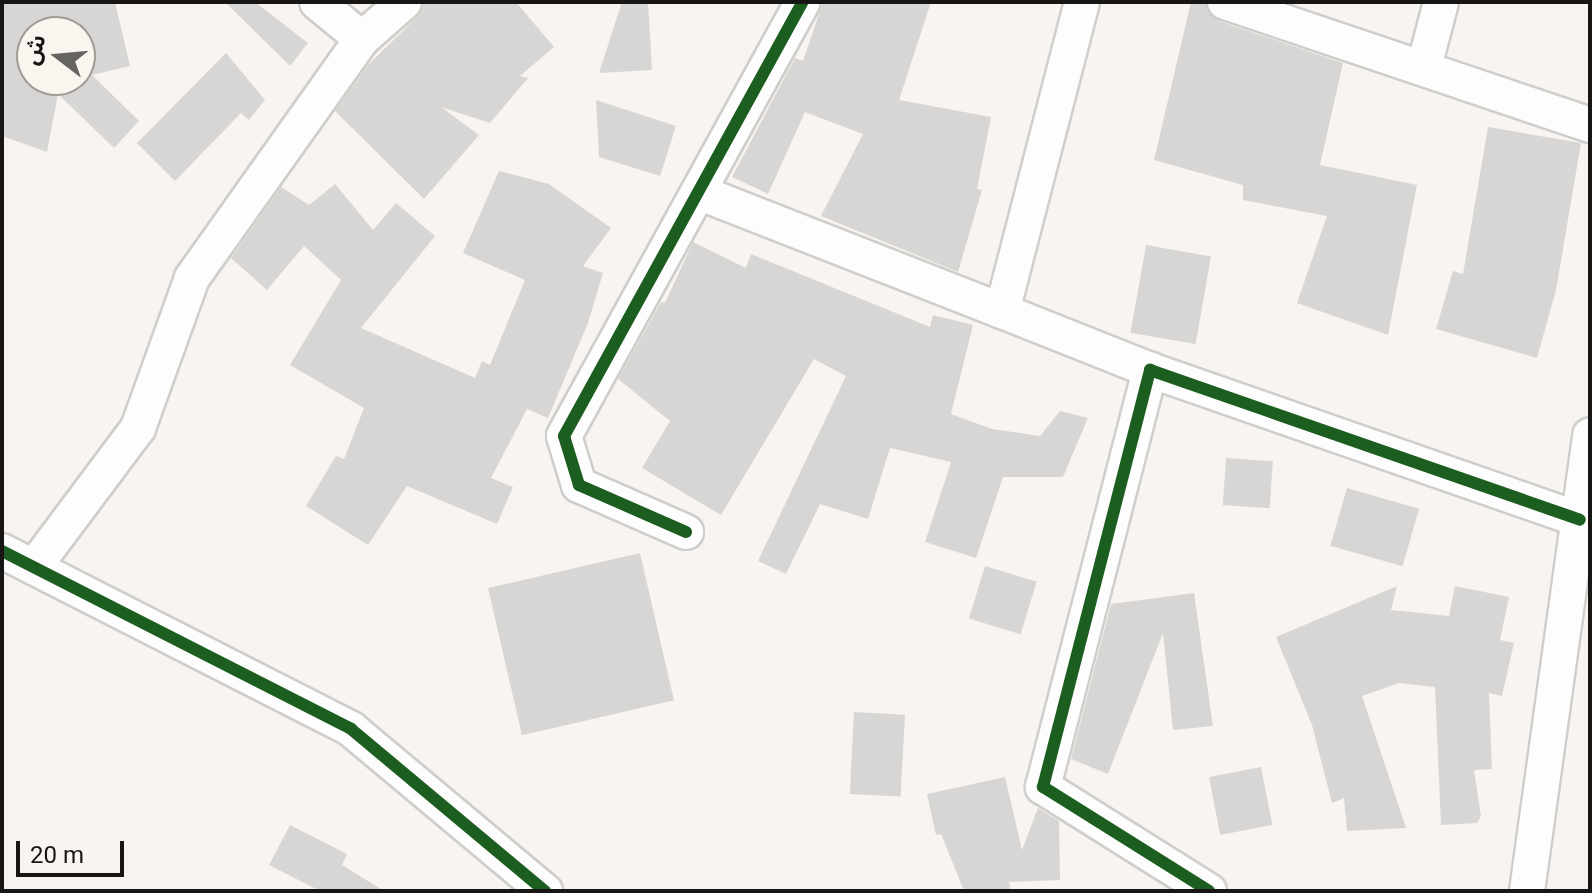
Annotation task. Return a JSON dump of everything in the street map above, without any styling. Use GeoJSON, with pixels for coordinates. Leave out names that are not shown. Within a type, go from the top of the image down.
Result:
{"type":"FeatureCollection","features":[{"type":"Feature","properties":{"kind":"street"},"geometry":{"type":"LineString","coordinates":[[317,2],[362,39]]}},
{"type":"Feature","properties":{"kind":"street"},"geometry":{"type":"LineString","coordinates":[[34,567],[138,428],[192,278],[362,39],[404,2]]}},
{"type":"Feature","properties":{"kind":"street"},"geometry":{"type":"LineString","coordinates":[[686,532],[579,485],[564,436],[701,193],[803,2]]}},
{"type":"Feature","properties":{"kind":"street"},"geometry":{"type":"LineString","coordinates":[[1002,311],[1082,2]]}},
{"type":"Feature","properties":{"kind":"street"},"geometry":{"type":"LineString","coordinates":[[1225,2],[1590,125]]}},
{"type":"Feature","properties":{"kind":"street"},"geometry":{"type":"LineString","coordinates":[[1424,67],[1441,2]]}},
{"type":"Feature","properties":{"kind":"street"},"geometry":{"type":"LineString","coordinates":[[701,193],[1150,370],[1580,520]]}},
{"type":"Feature","properties":{"kind":"street"},"geometry":{"type":"LineString","coordinates":[[1150,370],[1043,787],[1209,891]]}},
{"type":"Feature","properties":{"kind":"street"},"geometry":{"type":"LineString","coordinates":[[1527,891],[1590,435]]}},
{"type":"Feature","properties":{"kind":"street"},"geometry":{"type":"LineString","coordinates":[[2,551],[351,729],[545,891]]}},
{"type":"Feature","properties":{"kind":"building"},"geometry":{"type":"Polygon","coordinates":[[[2,2],[115,2],[130,66],[96,74],[96,16],[16,16],[16,96],[58,96],[47,152],[2,136],[2,2]]]}},
{"type":"Feature","properties":{"kind":"building"},"geometry":{"type":"Polygon","coordinates":[[[225,2],[255,2],[308,43],[290,66],[225,2]]]}},
{"type":"Feature","properties":{"kind":"building"},"geometry":{"type":"Polygon","coordinates":[[[423,2],[516,2],[554,47],[520,76],[528,78],[490,123],[441,107],[479,135],[424,199],[335,111],[369,64],[418,16],[423,2]]]}},
{"type":"Feature","properties":{"kind":"building"},"geometry":{"type":"Polygon","coordinates":[[[622,2],[648,2],[652,70],[599,73],[622,2]]]}},
{"type":"Feature","properties":{"kind":"building"},"geometry":{"type":"Polygon","coordinates":[[[823,2],[931,2],[899,100],[991,117],[977,189],[982,190],[958,272],[821,216],[863,134],[805,112],[768,194],[732,177],[795,58],[803,61],[823,2]]]}},
{"type":"Feature","properties":{"kind":"building"},"geometry":{"type":"Polygon","coordinates":[[[1191,2],[1205,4],[1219,21],[1343,63],[1320,165],[1417,185],[1388,335],[1297,303],[1327,216],[1243,200],[1243,185],[1154,160],[1191,2]]]}},
{"type":"Feature","properties":{"kind":"building"},"geometry":{"type":"Polygon","coordinates":[[[226,53],[265,100],[249,120],[241,113],[175,181],[137,143],[226,53]]]}},
{"type":"Feature","properties":{"kind":"building"},"geometry":{"type":"Polygon","coordinates":[[[96,79],[139,121],[114,148],[60,96],[96,96],[96,79]]]}},
{"type":"Feature","properties":{"kind":"building"},"geometry":{"type":"Polygon","coordinates":[[[596,100],[676,126],[660,176],[599,157],[596,100]]]}},
{"type":"Feature","properties":{"kind":"building"},"geometry":{"type":"Polygon","coordinates":[[[1488,127],[1581,143],[1556,290],[1537,358],[1436,329],[1453,271],[1463,274],[1488,127]]]}},
{"type":"Feature","properties":{"kind":"building"},"geometry":{"type":"Polygon","coordinates":[[[499,171],[549,184],[611,228],[583,266],[603,273],[588,323],[548,418],[527,409],[491,478],[513,487],[497,524],[407,486],[368,545],[306,506],[336,456],[344,459],[364,408],[290,365],[341,280],[304,246],[267,290],[231,258],[281,187],[309,205],[335,184],[373,230],[396,203],[435,236],[361,328],[475,378],[482,361],[490,365],[525,280],[463,253],[499,171]]]}},
{"type":"Feature","properties":{"kind":"building"},"geometry":{"type":"Polygon","coordinates":[[[693,242],[746,268],[751,254],[930,327],[933,315],[973,325],[951,414],[992,429],[1040,436],[1060,411],[1088,418],[1063,477],[1003,477],[976,558],[925,542],[951,462],[890,448],[868,519],[820,504],[786,574],[758,561],[846,376],[814,359],[721,515],[642,468],[670,421],[618,379],[661,302],[665,303],[693,242]]]}},
{"type":"Feature","properties":{"kind":"building"},"geometry":{"type":"Polygon","coordinates":[[[1146,245],[1211,256],[1196,344],[1131,333],[1146,245]]]}},
{"type":"Feature","properties":{"kind":"building"},"geometry":{"type":"Polygon","coordinates":[[[1226,458],[1273,461],[1270,508],[1223,505],[1226,458]]]}},
{"type":"Feature","properties":{"kind":"building"},"geometry":{"type":"Polygon","coordinates":[[[1347,488],[1419,509],[1403,566],[1330,546],[1347,488]]]}},
{"type":"Feature","properties":{"kind":"building"},"geometry":{"type":"Polygon","coordinates":[[[640,553],[674,700],[522,735],[488,588],[640,553]]]}},
{"type":"Feature","properties":{"kind":"building"},"geometry":{"type":"Polygon","coordinates":[[[985,566],[1037,582],[1021,634],[969,619],[985,566]]]}},
{"type":"Feature","properties":{"kind":"building"},"geometry":{"type":"Polygon","coordinates":[[[1397,586],[1391,610],[1449,616],[1455,586],[1509,597],[1500,640],[1514,643],[1502,696],[1489,693],[1492,769],[1474,770],[1481,816],[1477,823],[1441,825],[1435,687],[1399,683],[1362,696],[1406,828],[1347,831],[1344,798],[1332,803],[1312,725],[1276,637],[1397,586]]]}},
{"type":"Feature","properties":{"kind":"building"},"geometry":{"type":"Polygon","coordinates":[[[1194,593],[1213,726],[1173,730],[1163,633],[1108,774],[1071,759],[1111,604],[1194,593]]]}},
{"type":"Feature","properties":{"kind":"building"},"geometry":{"type":"Polygon","coordinates":[[[854,712],[905,715],[901,797],[850,794],[854,712]]]}},
{"type":"Feature","properties":{"kind":"building"},"geometry":{"type":"Polygon","coordinates":[[[1261,767],[1272,825],[1220,835],[1209,777],[1261,767]]]}},
{"type":"Feature","properties":{"kind":"building"},"geometry":{"type":"Polygon","coordinates":[[[1005,777],[1022,850],[1038,808],[1059,821],[1060,880],[1009,882],[1011,891],[964,891],[941,834],[936,835],[927,794],[1005,777]]]}},
{"type":"Feature","properties":{"kind":"building"},"geometry":{"type":"Polygon","coordinates":[[[290,825],[347,854],[342,865],[384,891],[320,891],[269,865],[290,825]]]}},
{"type":"Feature","properties":{"kind":"cycle path"},"geometry":{"type":"LineString","coordinates":[[686,532],[579,485],[564,436],[803,2]]}},
{"type":"Feature","properties":{"kind":"cycle path"},"geometry":{"type":"LineString","coordinates":[[1209,891],[1043,787],[1150,370],[1580,520]]}},
{"type":"Feature","properties":{"kind":"cycle path"},"geometry":{"type":"LineString","coordinates":[[2,551],[351,729],[545,891]]}}]}
